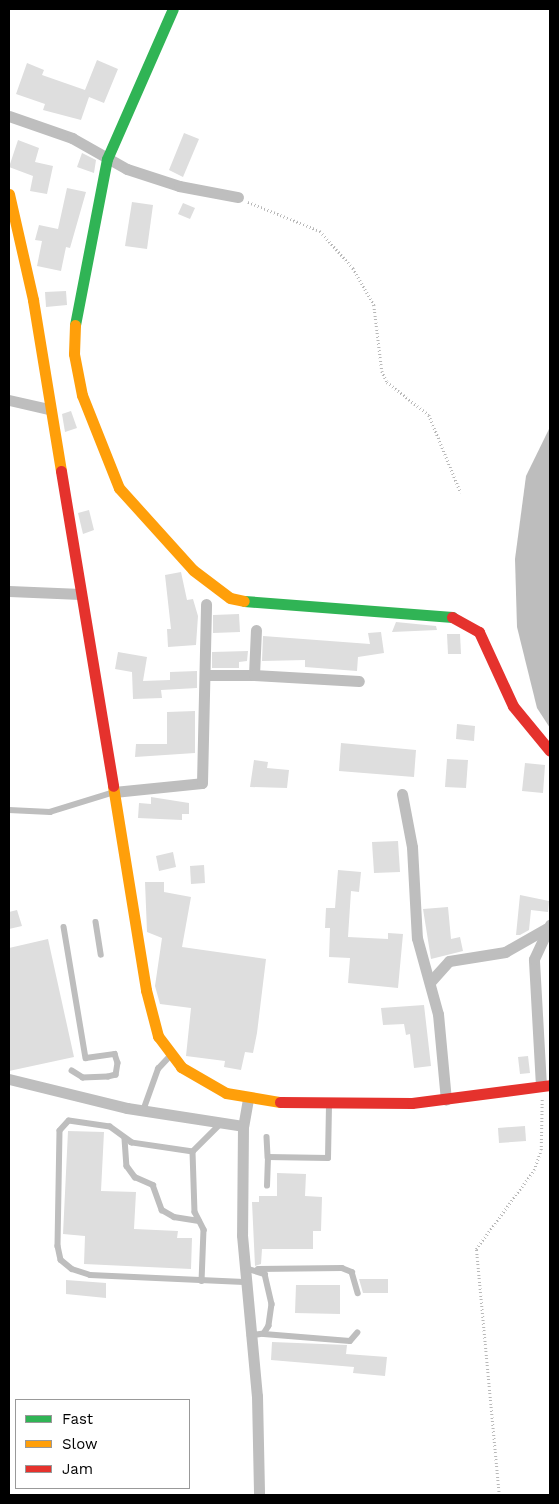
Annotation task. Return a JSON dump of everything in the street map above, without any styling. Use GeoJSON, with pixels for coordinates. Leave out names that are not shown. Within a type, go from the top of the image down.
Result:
{"type":"FeatureCollection","features":[{"type":"Feature","properties":{"kind":"street"},"geometry":{"type":"LineString","coordinates":[[173,9],[106,159],[75,314],[74,354],[82,395],[119,488],[193,570],[230,598],[256,604],[286,603],[450,617],[465,623],[479,632],[513,706],[550,751]]}},
{"type":"Feature","properties":{"kind":"street"},"geometry":{"type":"LineString","coordinates":[[9,116],[72,138],[106,159],[179,186],[238,197]]}},
{"type":"Feature","properties":{"kind":"street"},"geometry":{"type":"LineString","coordinates":[[9,194],[33,300],[49,409],[146,990],[158,1036],[170,1055],[197,1077],[248,1099],[329,1104],[446,1100],[546,1085],[534,959],[548,926]]}},
{"type":"Feature","properties":{"kind":"street"},"geometry":{"type":"LineString","coordinates":[[9,400],[49,409]]}},
{"type":"Feature","properties":{"kind":"street"},"geometry":{"type":"LineString","coordinates":[[10,593],[81,594]]}},
{"type":"Feature","properties":{"kind":"street"},"geometry":{"type":"LineString","coordinates":[[114,792],[202,783],[206,675],[206,604]]}},
{"type":"Feature","properties":{"kind":"street"},"geometry":{"type":"LineString","coordinates":[[254,675],[256,630]]}},
{"type":"Feature","properties":{"kind":"street"},"geometry":{"type":"LineString","coordinates":[[206,675],[254,675],[359,681]]}},
{"type":"Feature","properties":{"kind":"street"},"geometry":{"type":"LineString","coordinates":[[402,794],[412,847],[417,938],[431,981],[440,1028],[446,1100]]}},
{"type":"Feature","properties":{"kind":"street"},"geometry":{"type":"LineString","coordinates":[[431,981],[449,961],[504,952],[548,926]]}},
{"type":"Feature","properties":{"kind":"street"},"geometry":{"type":"LineString","coordinates":[[9,1079],[143,1112],[243,1126]]}},
{"type":"Feature","properties":{"kind":"street"},"geometry":{"type":"LineString","coordinates":[[248,1099],[243,1126],[243,1268],[257,1396],[259,1495]]}},
{"type":"Feature","properties":{"kind":"lane"},"geometry":{"type":"LineString","coordinates":[[9,810],[50,812],[114,792]]}},
{"type":"Feature","properties":{"kind":"lane"},"geometry":{"type":"LineString","coordinates":[[96,922],[101,955]]}},
{"type":"Feature","properties":{"kind":"lane"},"geometry":{"type":"LineString","coordinates":[[64,927],[86,1058],[115,1054],[118,1063],[116,1075],[108,1077],[83,1078],[72,1071]]}},
{"type":"Feature","properties":{"kind":"lane"},"geometry":{"type":"LineString","coordinates":[[143,1112],[158,1069],[170,1055]]}},
{"type":"Feature","properties":{"kind":"lane"},"geometry":{"type":"LineString","coordinates":[[268,1158],[328,1158],[329,1104]]}},
{"type":"Feature","properties":{"kind":"lane"},"geometry":{"type":"LineString","coordinates":[[193,1152],[125,1139],[110,1127],[68,1121],[60,1131],[58,1246],[61,1260],[72,1270],[90,1276],[244,1282]]}},
{"type":"Feature","properties":{"kind":"lane"},"geometry":{"type":"LineString","coordinates":[[202,1281],[204,1230],[199,1221],[192,1196],[193,1152],[221,1124]]}},
{"type":"Feature","properties":{"kind":"lane"},"geometry":{"type":"LineString","coordinates":[[267,1137],[267,1186]]}},
{"type":"Feature","properties":{"kind":"lane"},"geometry":{"type":"LineString","coordinates":[[125,1139],[127,1166],[135,1177],[153,1185],[162,1210],[174,1218],[199,1221]]}},
{"type":"Feature","properties":{"kind":"lane"},"geometry":{"type":"LineString","coordinates":[[243,1268],[258,1270],[342,1268],[352,1272],[358,1293]]}},
{"type":"Feature","properties":{"kind":"lane"},"geometry":{"type":"LineString","coordinates":[[258,1270],[264,1274],[272,1304],[264,1334]]}},
{"type":"Feature","properties":{"kind":"lane"},"geometry":{"type":"LineString","coordinates":[[250,1336],[264,1334],[350,1341],[357,1334]]}},
{"type":"Feature","properties":{"kind":"path"},"geometry":{"type":"LineString","coordinates":[[238,197],[320,231],[353,268],[374,305],[382,371],[387,382],[429,415],[461,493]]}},
{"type":"Feature","properties":{"kind":"path"},"geometry":{"type":"LineString","coordinates":[[499,1495],[476,1249],[534,1170],[542,1134],[546,1085]]}},
{"type":"Feature","properties":{"kind":"shaded area"},"geometry":{"type":"Polygon","coordinates":[[[550,427],[550,728],[537,708],[517,627],[515,559],[526,476],[550,427]]]}},
{"type":"Feature","properties":{"kind":"building"},"geometry":{"type":"Polygon","coordinates":[[[97,60],[118,69],[104,103],[89,97],[81,120],[43,110],[45,104],[16,94],[27,63],[44,70],[42,75],[85,90],[97,60]]]}},
{"type":"Feature","properties":{"kind":"building"},"geometry":{"type":"Polygon","coordinates":[[[184,133],[199,139],[183,177],[169,170],[184,133]]]}},
{"type":"Feature","properties":{"kind":"building"},"geometry":{"type":"Polygon","coordinates":[[[18,140],[39,148],[35,162],[53,166],[47,194],[30,191],[33,176],[9,167],[18,140]]]}},
{"type":"Feature","properties":{"kind":"building"},"geometry":{"type":"Polygon","coordinates":[[[82,153],[96,160],[94,173],[77,167],[82,153]]]}},
{"type":"Feature","properties":{"kind":"building"},"geometry":{"type":"Polygon","coordinates":[[[67,188],[86,192],[70,248],[66,247],[61,271],[37,266],[42,241],[35,240],[39,225],[58,229],[67,188]]]}},
{"type":"Feature","properties":{"kind":"building"},"geometry":{"type":"Polygon","coordinates":[[[132,202],[153,205],[147,249],[125,246],[132,202]]]}},
{"type":"Feature","properties":{"kind":"building"},"geometry":{"type":"Polygon","coordinates":[[[183,203],[195,208],[190,219],[178,214],[183,203]]]}},
{"type":"Feature","properties":{"kind":"building"},"geometry":{"type":"Polygon","coordinates":[[[66,291],[67,305],[46,307],[45,292],[66,291]]]}},
{"type":"Feature","properties":{"kind":"building"},"geometry":{"type":"Polygon","coordinates":[[[71,411],[77,428],[65,432],[62,414],[71,411]]]}},
{"type":"Feature","properties":{"kind":"building"},"geometry":{"type":"Polygon","coordinates":[[[89,510],[94,530],[83,534],[78,513],[89,510]]]}},
{"type":"Feature","properties":{"kind":"building"},"geometry":{"type":"Polygon","coordinates":[[[181,572],[187,600],[193,599],[198,616],[196,645],[168,647],[167,629],[171,629],[165,575],[181,572]]]}},
{"type":"Feature","properties":{"kind":"building"},"geometry":{"type":"Polygon","coordinates":[[[239,614],[240,632],[213,633],[213,615],[239,614]]]}},
{"type":"Feature","properties":{"kind":"building"},"geometry":{"type":"Polygon","coordinates":[[[396,622],[436,626],[437,630],[392,632],[396,622]]]}},
{"type":"Feature","properties":{"kind":"building"},"geometry":{"type":"Polygon","coordinates":[[[381,632],[384,653],[358,657],[357,671],[305,667],[305,660],[262,661],[263,636],[370,644],[368,633],[381,632]]]}},
{"type":"Feature","properties":{"kind":"building"},"geometry":{"type":"Polygon","coordinates":[[[447,634],[460,634],[461,654],[448,654],[447,634]]]}},
{"type":"Feature","properties":{"kind":"building"},"geometry":{"type":"Polygon","coordinates":[[[248,651],[247,661],[239,662],[239,668],[212,668],[212,652],[248,651]]]}},
{"type":"Feature","properties":{"kind":"building"},"geometry":{"type":"Polygon","coordinates":[[[118,652],[147,657],[143,681],[170,680],[170,672],[197,671],[197,688],[161,690],[162,698],[133,699],[132,672],[115,669],[118,652]]]}},
{"type":"Feature","properties":{"kind":"building"},"geometry":{"type":"Polygon","coordinates":[[[195,711],[195,753],[135,757],[136,744],[167,744],[167,712],[195,711]]]}},
{"type":"Feature","properties":{"kind":"building"},"geometry":{"type":"Polygon","coordinates":[[[457,724],[475,726],[474,741],[456,739],[457,724]]]}},
{"type":"Feature","properties":{"kind":"building"},"geometry":{"type":"Polygon","coordinates":[[[341,743],[416,750],[414,777],[339,771],[341,743]]]}},
{"type":"Feature","properties":{"kind":"building"},"geometry":{"type":"Polygon","coordinates":[[[447,759],[468,760],[466,788],[445,787],[447,759]]]}},
{"type":"Feature","properties":{"kind":"building"},"geometry":{"type":"Polygon","coordinates":[[[254,760],[268,762],[267,768],[289,770],[287,788],[250,787],[254,760]]]}},
{"type":"Feature","properties":{"kind":"building"},"geometry":{"type":"Polygon","coordinates":[[[525,763],[545,765],[543,793],[522,791],[525,763]]]}},
{"type":"Feature","properties":{"kind":"building"},"geometry":{"type":"Polygon","coordinates":[[[151,797],[189,803],[189,814],[182,814],[182,820],[138,818],[139,803],[151,804],[151,797]]]}},
{"type":"Feature","properties":{"kind":"building"},"geometry":{"type":"Polygon","coordinates":[[[398,841],[400,872],[374,873],[372,842],[398,841]]]}},
{"type":"Feature","properties":{"kind":"building"},"geometry":{"type":"Polygon","coordinates":[[[173,852],[176,867],[159,871],[156,856],[173,852]]]}},
{"type":"Feature","properties":{"kind":"building"},"geometry":{"type":"Polygon","coordinates":[[[204,865],[205,883],[191,884],[190,866],[204,865]]]}},
{"type":"Feature","properties":{"kind":"building"},"geometry":{"type":"Polygon","coordinates":[[[338,870],[361,872],[359,892],[351,891],[348,937],[388,939],[388,933],[403,934],[398,988],[348,983],[350,958],[329,957],[330,928],[325,928],[326,908],[335,908],[338,870]]]}},
{"type":"Feature","properties":{"kind":"building"},"geometry":{"type":"Polygon","coordinates":[[[145,882],[164,882],[164,892],[191,897],[182,947],[266,959],[253,1053],[245,1052],[241,1070],[224,1067],[225,1061],[186,1056],[191,1008],[160,1004],[155,986],[162,938],[147,932],[145,882]]]}},
{"type":"Feature","properties":{"kind":"building"},"geometry":{"type":"Polygon","coordinates":[[[520,895],[549,901],[548,912],[531,910],[529,930],[516,935],[520,895]]]}},
{"type":"Feature","properties":{"kind":"building"},"geometry":{"type":"Polygon","coordinates":[[[448,907],[451,939],[460,937],[463,951],[431,959],[423,909],[448,907]]]}},
{"type":"Feature","properties":{"kind":"building"},"geometry":{"type":"Polygon","coordinates":[[[17,910],[22,926],[9,929],[9,912],[17,910]]]}},
{"type":"Feature","properties":{"kind":"building"},"geometry":{"type":"Polygon","coordinates":[[[48,939],[74,1057],[9,1071],[9,948],[48,939]]]}},
{"type":"Feature","properties":{"kind":"building"},"geometry":{"type":"Polygon","coordinates":[[[424,1005],[431,1066],[414,1068],[410,1034],[406,1035],[404,1024],[383,1025],[381,1008],[424,1005]]]}},
{"type":"Feature","properties":{"kind":"building"},"geometry":{"type":"Polygon","coordinates":[[[528,1056],[530,1073],[520,1074],[518,1057],[528,1056]]]}},
{"type":"Feature","properties":{"kind":"building"},"geometry":{"type":"Polygon","coordinates":[[[525,1126],[526,1141],[499,1143],[498,1128],[525,1126]]]}},
{"type":"Feature","properties":{"kind":"building"},"geometry":{"type":"Polygon","coordinates":[[[68,1131],[104,1132],[101,1191],[136,1192],[134,1229],[178,1231],[177,1238],[192,1238],[191,1269],[84,1264],[85,1236],[63,1234],[68,1131]]]}},
{"type":"Feature","properties":{"kind":"building"},"geometry":{"type":"Polygon","coordinates":[[[277,1173],[306,1174],[305,1196],[322,1197],[321,1231],[313,1231],[313,1249],[262,1249],[261,1264],[255,1266],[252,1202],[259,1202],[259,1196],[277,1196],[277,1173]]]}},
{"type":"Feature","properties":{"kind":"building"},"geometry":{"type":"Polygon","coordinates":[[[359,1279],[388,1279],[388,1293],[363,1293],[359,1279]]]}},
{"type":"Feature","properties":{"kind":"building"},"geometry":{"type":"Polygon","coordinates":[[[66,1280],[106,1283],[106,1298],[66,1294],[66,1280]]]}},
{"type":"Feature","properties":{"kind":"building"},"geometry":{"type":"Polygon","coordinates":[[[296,1285],[340,1285],[340,1314],[295,1313],[296,1285]]]}},
{"type":"Feature","properties":{"kind":"building"},"geometry":{"type":"Polygon","coordinates":[[[272,1342],[347,1345],[346,1354],[387,1357],[385,1376],[353,1373],[354,1367],[271,1360],[272,1342]]]}},
{"type":"Feature","properties":{"kind":"traffic: fast"},"geometry":{"type":"LineString","coordinates":[[75,325],[107,159],[173,9]]}},
{"type":"Feature","properties":{"kind":"traffic: fast"},"geometry":{"type":"LineString","coordinates":[[244,601],[452,617]]}},
{"type":"Feature","properties":{"kind":"traffic: slow"},"geometry":{"type":"LineString","coordinates":[[9,194],[33,300],[61,471]]}},
{"type":"Feature","properties":{"kind":"traffic: slow"},"geometry":{"type":"LineString","coordinates":[[75,325],[74,354],[82,395],[119,488],[193,570],[230,598],[244,601]]}},
{"type":"Feature","properties":{"kind":"traffic: slow"},"geometry":{"type":"LineString","coordinates":[[113,786],[146,990],[158,1036],[181,1067],[226,1093],[280,1102]]}},
{"type":"Feature","properties":{"kind":"traffic: jam"},"geometry":{"type":"LineString","coordinates":[[61,471],[113,786]]}},
{"type":"Feature","properties":{"kind":"traffic: jam"},"geometry":{"type":"LineString","coordinates":[[452,617],[479,632],[513,706],[550,751]]}},
{"type":"Feature","properties":{"kind":"traffic: jam"},"geometry":{"type":"LineString","coordinates":[[280,1102],[412,1103],[550,1085]]}}]}
